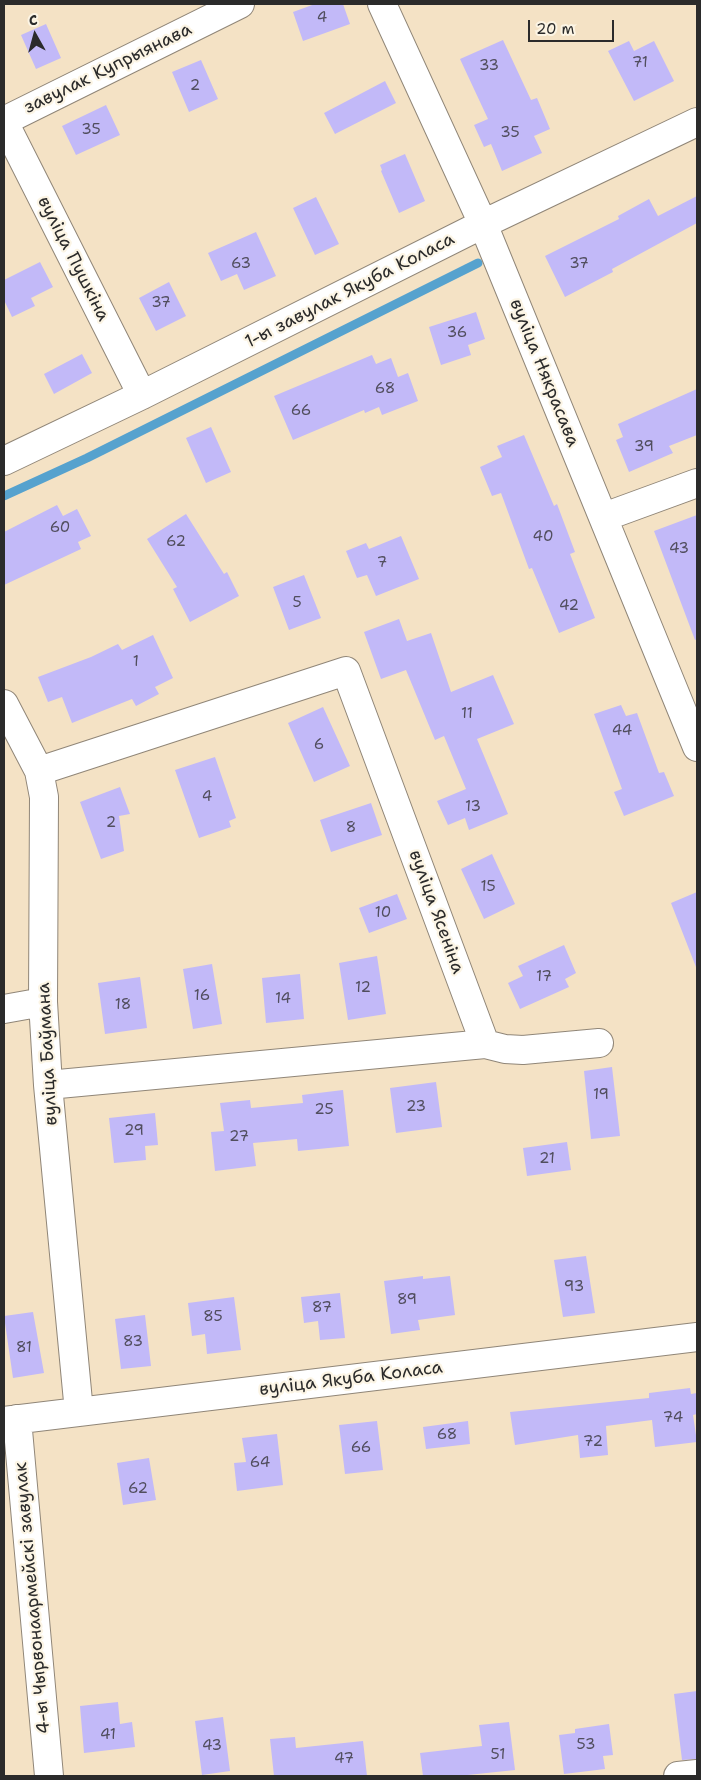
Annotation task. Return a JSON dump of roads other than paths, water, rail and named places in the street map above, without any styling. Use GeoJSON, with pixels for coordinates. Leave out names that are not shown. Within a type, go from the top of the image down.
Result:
{"type":"FeatureCollection","features":[{"type":"Feature","properties":{"kind":"street","name":"завулак Купрыянава"},"geometry":{"type":"LineString","coordinates":[[4,121],[240,4]]}},
{"type":"Feature","properties":{"kind":"street","name":"вуліца Някрасава"},"geometry":{"type":"LineString","coordinates":[[382,4],[483,224],[697,746]]}},
{"type":"Feature","properties":{"kind":"street","name":"вуліца Пушкіна"},"geometry":{"type":"LineString","coordinates":[[4,121],[142,395]]}},
{"type":"Feature","properties":{"kind":"street","name":"1-ы завулак Якуба Коласа"},"geometry":{"type":"LineString","coordinates":[[4,461],[142,395],[483,224],[697,122]]}},
{"type":"Feature","properties":{"kind":"street"},"geometry":{"type":"LineString","coordinates":[[604,517],[697,483]]}},
{"type":"Feature","properties":{"kind":"street","name":"вуліца Ясеніна"},"geometry":{"type":"LineString","coordinates":[[39,771],[346,671],[485,1044]]}},
{"type":"Feature","properties":{"kind":"street","name":"вуліца Баўмана"},"geometry":{"type":"LineString","coordinates":[[4,704],[39,771],[44,797],[43,1002],[48,1085],[79,1412]]}},
{"type":"Feature","properties":{"kind":"street"},"geometry":{"type":"LineString","coordinates":[[4,1009],[43,1002]]}},
{"type":"Feature","properties":{"kind":"street"},"geometry":{"type":"LineString","coordinates":[[48,1085],[485,1044],[505,1049],[523,1050],[599,1043]]}},
{"type":"Feature","properties":{"kind":"street","name":"вуліца Якуба Коласа"},"geometry":{"type":"LineString","coordinates":[[10,1420],[697,1337]]}},
{"type":"Feature","properties":{"kind":"street","name":"4-ы Чырвонаармейскі завулак"},"geometry":{"type":"LineString","coordinates":[[10,1420],[50,1776]]}},
{"type":"Feature","properties":{"kind":"street"},"geometry":{"type":"LineString","coordinates":[[678,1776],[697,1774]]}},
{"type":"Feature","properties":{"kind":"waterway"},"geometry":{"type":"LineString","coordinates":[[4,496],[87,458],[478,263]]}}]}
